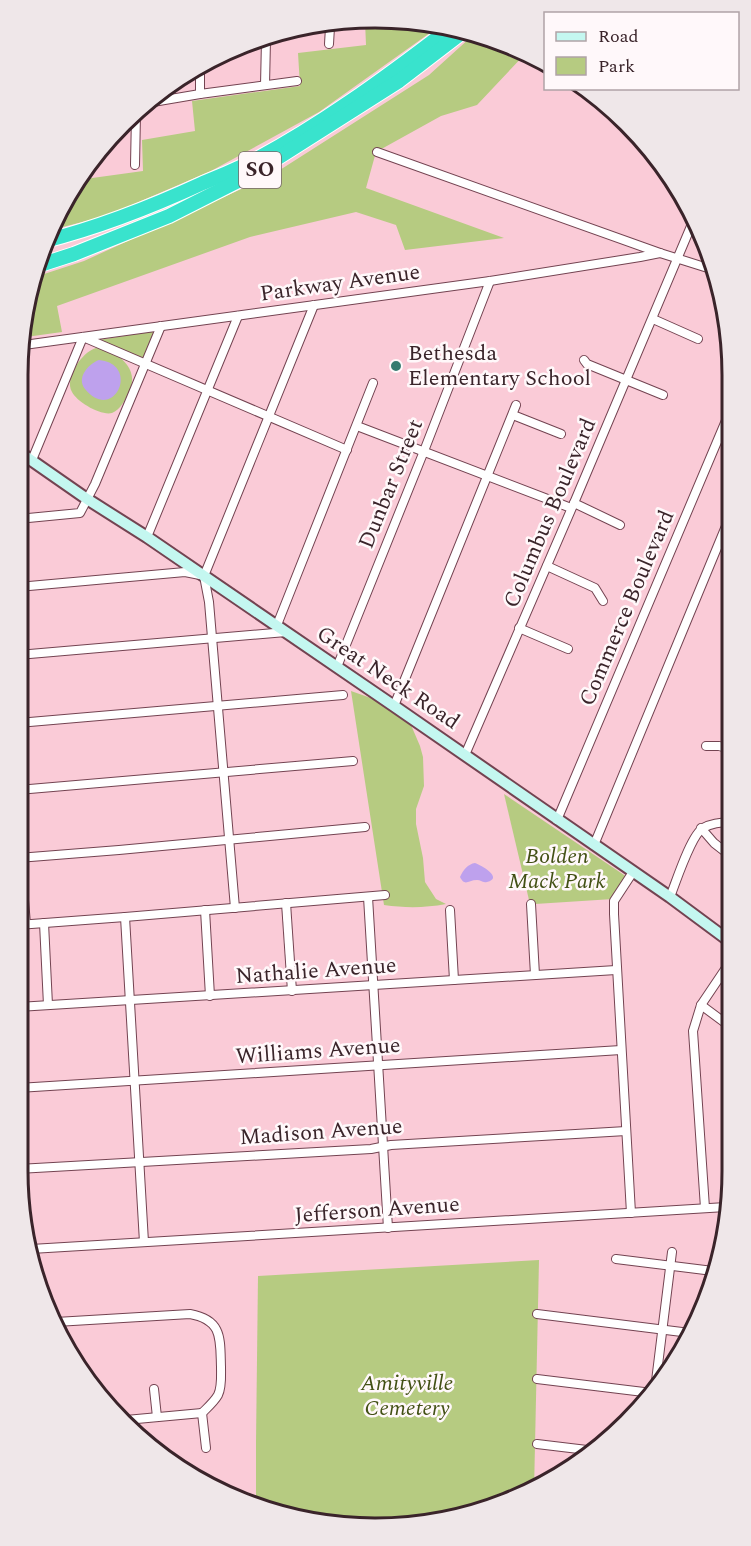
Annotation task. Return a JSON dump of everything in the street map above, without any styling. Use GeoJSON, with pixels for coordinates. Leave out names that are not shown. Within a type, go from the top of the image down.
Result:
{"type":"FeatureCollection","features":[{"type":"Feature","properties":{"kind":"highway","name":"SO"},"geometry":{"type":"LineString","coordinates":[[57,237],[135,213],[249,163],[311,127],[395,70],[441,35]]}},
{"type":"Feature","properties":{"kind":"highway","name":"SO"},"geometry":{"type":"LineString","coordinates":[[47,263],[169,216],[254,173],[399,81],[455,38]]}},
{"type":"Feature","properties":{"kind":"main road","name":"Great Neck Road"},"geometry":{"type":"LineString","coordinates":[[28,457],[87,500],[147,537],[281,628],[670,897],[722,936]]}},
{"type":"Feature","properties":{"kind":"street"},"geometry":{"type":"LineString","coordinates":[[330,31],[330,44]]}},
{"type":"Feature","properties":{"kind":"street"},"geometry":{"type":"LineString","coordinates":[[265,85],[266,46]]}},
{"type":"Feature","properties":{"kind":"street"},"geometry":{"type":"LineString","coordinates":[[200,76],[200,94]]}},
{"type":"Feature","properties":{"kind":"street"},"geometry":{"type":"LineString","coordinates":[[164,100],[297,81]]}},
{"type":"Feature","properties":{"kind":"street"},"geometry":{"type":"LineString","coordinates":[[135,165],[136,125]]}},
{"type":"Feature","properties":{"kind":"street"},"geometry":{"type":"LineString","coordinates":[[377,152],[705,267]]}},
{"type":"Feature","properties":{"kind":"street","name":"Columbus Boulevard"},"geometry":{"type":"LineString","coordinates":[[465,755],[690,229]]}},
{"type":"Feature","properties":{"kind":"street","name":"Parkway Avenue"},"geometry":{"type":"LineString","coordinates":[[30,344],[490,281],[660,253]]}},
{"type":"Feature","properties":{"kind":"street","name":"Dunbar Street"},"geometry":{"type":"LineString","coordinates":[[337,667],[490,281]]}},
{"type":"Feature","properties":{"kind":"street"},"geometry":{"type":"LineString","coordinates":[[235,908],[209,599],[204,576],[314,305]]}},
{"type":"Feature","properties":{"kind":"street"},"geometry":{"type":"LineString","coordinates":[[147,537],[238,316]]}},
{"type":"Feature","properties":{"kind":"street"},"geometry":{"type":"LineString","coordinates":[[653,319],[698,339]]}},
{"type":"Feature","properties":{"kind":"street"},"geometry":{"type":"LineString","coordinates":[[28,518],[80,513],[161,326]]}},
{"type":"Feature","properties":{"kind":"street"},"geometry":{"type":"LineString","coordinates":[[32,460],[83,337],[347,450]]}},
{"type":"Feature","properties":{"kind":"street"},"geometry":{"type":"LineString","coordinates":[[584,360],[587,364],[663,395]]}},
{"type":"Feature","properties":{"kind":"street"},"geometry":{"type":"LineString","coordinates":[[28,654],[212,638],[281,628],[373,383]]}},
{"type":"Feature","properties":{"kind":"street"},"geometry":{"type":"LineString","coordinates":[[394,706],[516,405]]}},
{"type":"Feature","properties":{"kind":"street"},"geometry":{"type":"LineString","coordinates":[[513,414],[561,434]]}},
{"type":"Feature","properties":{"kind":"street"},"geometry":{"type":"LineString","coordinates":[[357,426],[620,525]]}},
{"type":"Feature","properties":{"kind":"street","name":"Commerce Boulevard"},"geometry":{"type":"LineString","coordinates":[[557,820],[722,430]]}},
{"type":"Feature","properties":{"kind":"street"},"geometry":{"type":"LineString","coordinates":[[594,845],[722,533]]}},
{"type":"Feature","properties":{"kind":"street"},"geometry":{"type":"LineString","coordinates":[[547,566],[596,588],[603,601]]}},
{"type":"Feature","properties":{"kind":"street"},"geometry":{"type":"LineString","coordinates":[[28,586],[185,572],[204,576]]}},
{"type":"Feature","properties":{"kind":"street"},"geometry":{"type":"LineString","coordinates":[[519,628],[568,649]]}},
{"type":"Feature","properties":{"kind":"street"},"geometry":{"type":"LineString","coordinates":[[28,722],[343,695]]}},
{"type":"Feature","properties":{"kind":"street"},"geometry":{"type":"LineString","coordinates":[[706,747],[722,747]]}},
{"type":"Feature","properties":{"kind":"street"},"geometry":{"type":"LineString","coordinates":[[28,789],[353,761]]}},
{"type":"Feature","properties":{"kind":"street"},"geometry":{"type":"LineString","coordinates":[[670,897],[692,841],[701,828],[722,823]]}},
{"type":"Feature","properties":{"kind":"street"},"geometry":{"type":"LineString","coordinates":[[28,857],[365,828]]}},
{"type":"Feature","properties":{"kind":"street"},"geometry":{"type":"LineString","coordinates":[[701,828],[722,849]]}},
{"type":"Feature","properties":{"kind":"street"},"geometry":{"type":"LineString","coordinates":[[631,1213],[614,901],[633,872]]}},
{"type":"Feature","properties":{"kind":"street"},"geometry":{"type":"LineString","coordinates":[[28,924],[385,895]]}},
{"type":"Feature","properties":{"kind":"street"},"geometry":{"type":"LineString","coordinates":[[368,897],[388,1228]]}},
{"type":"Feature","properties":{"kind":"street"},"geometry":{"type":"LineString","coordinates":[[286,903],[292,991]]}},
{"type":"Feature","properties":{"kind":"street"},"geometry":{"type":"LineString","coordinates":[[531,904],[535,975]]}},
{"type":"Feature","properties":{"kind":"street"},"geometry":{"type":"LineString","coordinates":[[205,910],[210,996]]}},
{"type":"Feature","properties":{"kind":"street"},"geometry":{"type":"LineString","coordinates":[[450,910],[454,980]]}},
{"type":"Feature","properties":{"kind":"street"},"geometry":{"type":"LineString","coordinates":[[124,917],[144,1242]]}},
{"type":"Feature","properties":{"kind":"street"},"geometry":{"type":"LineString","coordinates":[[44,923],[48,1005]]}},
{"type":"Feature","properties":{"kind":"street","name":"Nathalie Avenue"},"geometry":{"type":"LineString","coordinates":[[28,1006],[616,970]]}},
{"type":"Feature","properties":{"kind":"street"},"geometry":{"type":"LineString","coordinates":[[705,1208],[693,1030],[701,1005],[722,974]]}},
{"type":"Feature","properties":{"kind":"street"},"geometry":{"type":"LineString","coordinates":[[701,1005],[722,1021]]}},
{"type":"Feature","properties":{"kind":"street","name":"Williams Avenue"},"geometry":{"type":"LineString","coordinates":[[28,1087],[621,1050]]}},
{"type":"Feature","properties":{"kind":"street","name":"Madison Avenue"},"geometry":{"type":"LineString","coordinates":[[28,1168],[371,1149],[626,1131]]}},
{"type":"Feature","properties":{"kind":"street","name":"Jefferson Avenue"},"geometry":{"type":"LineString","coordinates":[[37,1249],[721,1207]]}},
{"type":"Feature","properties":{"kind":"street"},"geometry":{"type":"LineString","coordinates":[[657,1374],[672,1252]]}},
{"type":"Feature","properties":{"kind":"street"},"geometry":{"type":"LineString","coordinates":[[616,1259],[708,1270]]}},
{"type":"Feature","properties":{"kind":"street"},"geometry":{"type":"LineString","coordinates":[[63,1322],[190,1314],[209,1320],[216,1328],[220,1338],[221,1383],[218,1395],[202,1413],[134,1419]]}},
{"type":"Feature","properties":{"kind":"street"},"geometry":{"type":"LineString","coordinates":[[537,1314],[683,1332]]}},
{"type":"Feature","properties":{"kind":"street"},"geometry":{"type":"LineString","coordinates":[[537,1379],[642,1392]]}},
{"type":"Feature","properties":{"kind":"street"},"geometry":{"type":"LineString","coordinates":[[154,1389],[157,1417]]}},
{"type":"Feature","properties":{"kind":"street"},"geometry":{"type":"LineString","coordinates":[[202,1413],[206,1448]]}},
{"type":"Feature","properties":{"kind":"street"},"geometry":{"type":"LineString","coordinates":[[537,1444],[582,1449]]}},
{"type":"Feature","properties":{"kind":"green space"},"geometry":{"type":"Polygon","coordinates":[[[365,28],[430,33],[319,112],[211,171],[106,216],[62,227],[90,178],[143,171],[142,140],[195,131],[192,101],[300,86],[298,53],[366,45],[365,28]]]}},
{"type":"Feature","properties":{"kind":"green space"},"geometry":{"type":"Polygon","coordinates":[[[467,41],[519,60],[477,105],[441,116],[376,152],[366,188],[504,238],[405,250],[396,225],[356,212],[250,237],[57,306],[62,332],[30,336],[44,274],[84,261],[272,175],[429,75],[467,41]]]}},
{"type":"Feature","properties":{"kind":"green space"},"geometry":{"type":"Polygon","coordinates":[[[156,331],[144,359],[98,340],[156,331]]]}},
{"type":"Feature","properties":{"kind":"green space"},"geometry":{"type":"Polygon","coordinates":[[[96,348],[112,352],[119,357],[125,362],[132,376],[132,384],[126,398],[112,413],[102,412],[84,404],[75,396],[70,386],[72,373],[80,360],[96,348]]]}},
{"type":"Feature","properties":{"kind":"green space"},"geometry":{"type":"Polygon","coordinates":[[[351,691],[382,702],[411,725],[423,757],[424,786],[416,809],[416,824],[425,882],[436,899],[446,904],[415,907],[384,905],[351,691]]]}},
{"type":"Feature","properties":{"kind":"green space","name":"Bolden Mack Park"},"geometry":{"type":"Polygon","coordinates":[[[504,794],[627,877],[613,899],[535,904],[529,900],[504,794]]]}},
{"type":"Feature","properties":{"kind":"green space","name":"Amityville Cemetery"},"geometry":{"type":"Polygon","coordinates":[[[539,1260],[534,1479],[465,1506],[398,1517],[330,1515],[286,1506],[256,1496],[258,1276],[539,1260]]]}},
{"type":"Feature","properties":{"kind":"shaded area"},"geometry":{"type":"Polygon","coordinates":[[[99,360],[112,364],[119,371],[121,380],[119,389],[105,400],[96,398],[85,389],[82,380],[87,368],[99,360]]]}},
{"type":"Feature","properties":{"kind":"shaded area"},"geometry":{"type":"Polygon","coordinates":[[[475,863],[490,872],[492,880],[465,882],[462,880],[460,877],[464,870],[475,863]]]}},
{"type":"Feature","properties":{"kind":"place","name":"Bethesda Elementary School"},"geometry":{"type":"Point","coordinates":[396,366]}}]}
